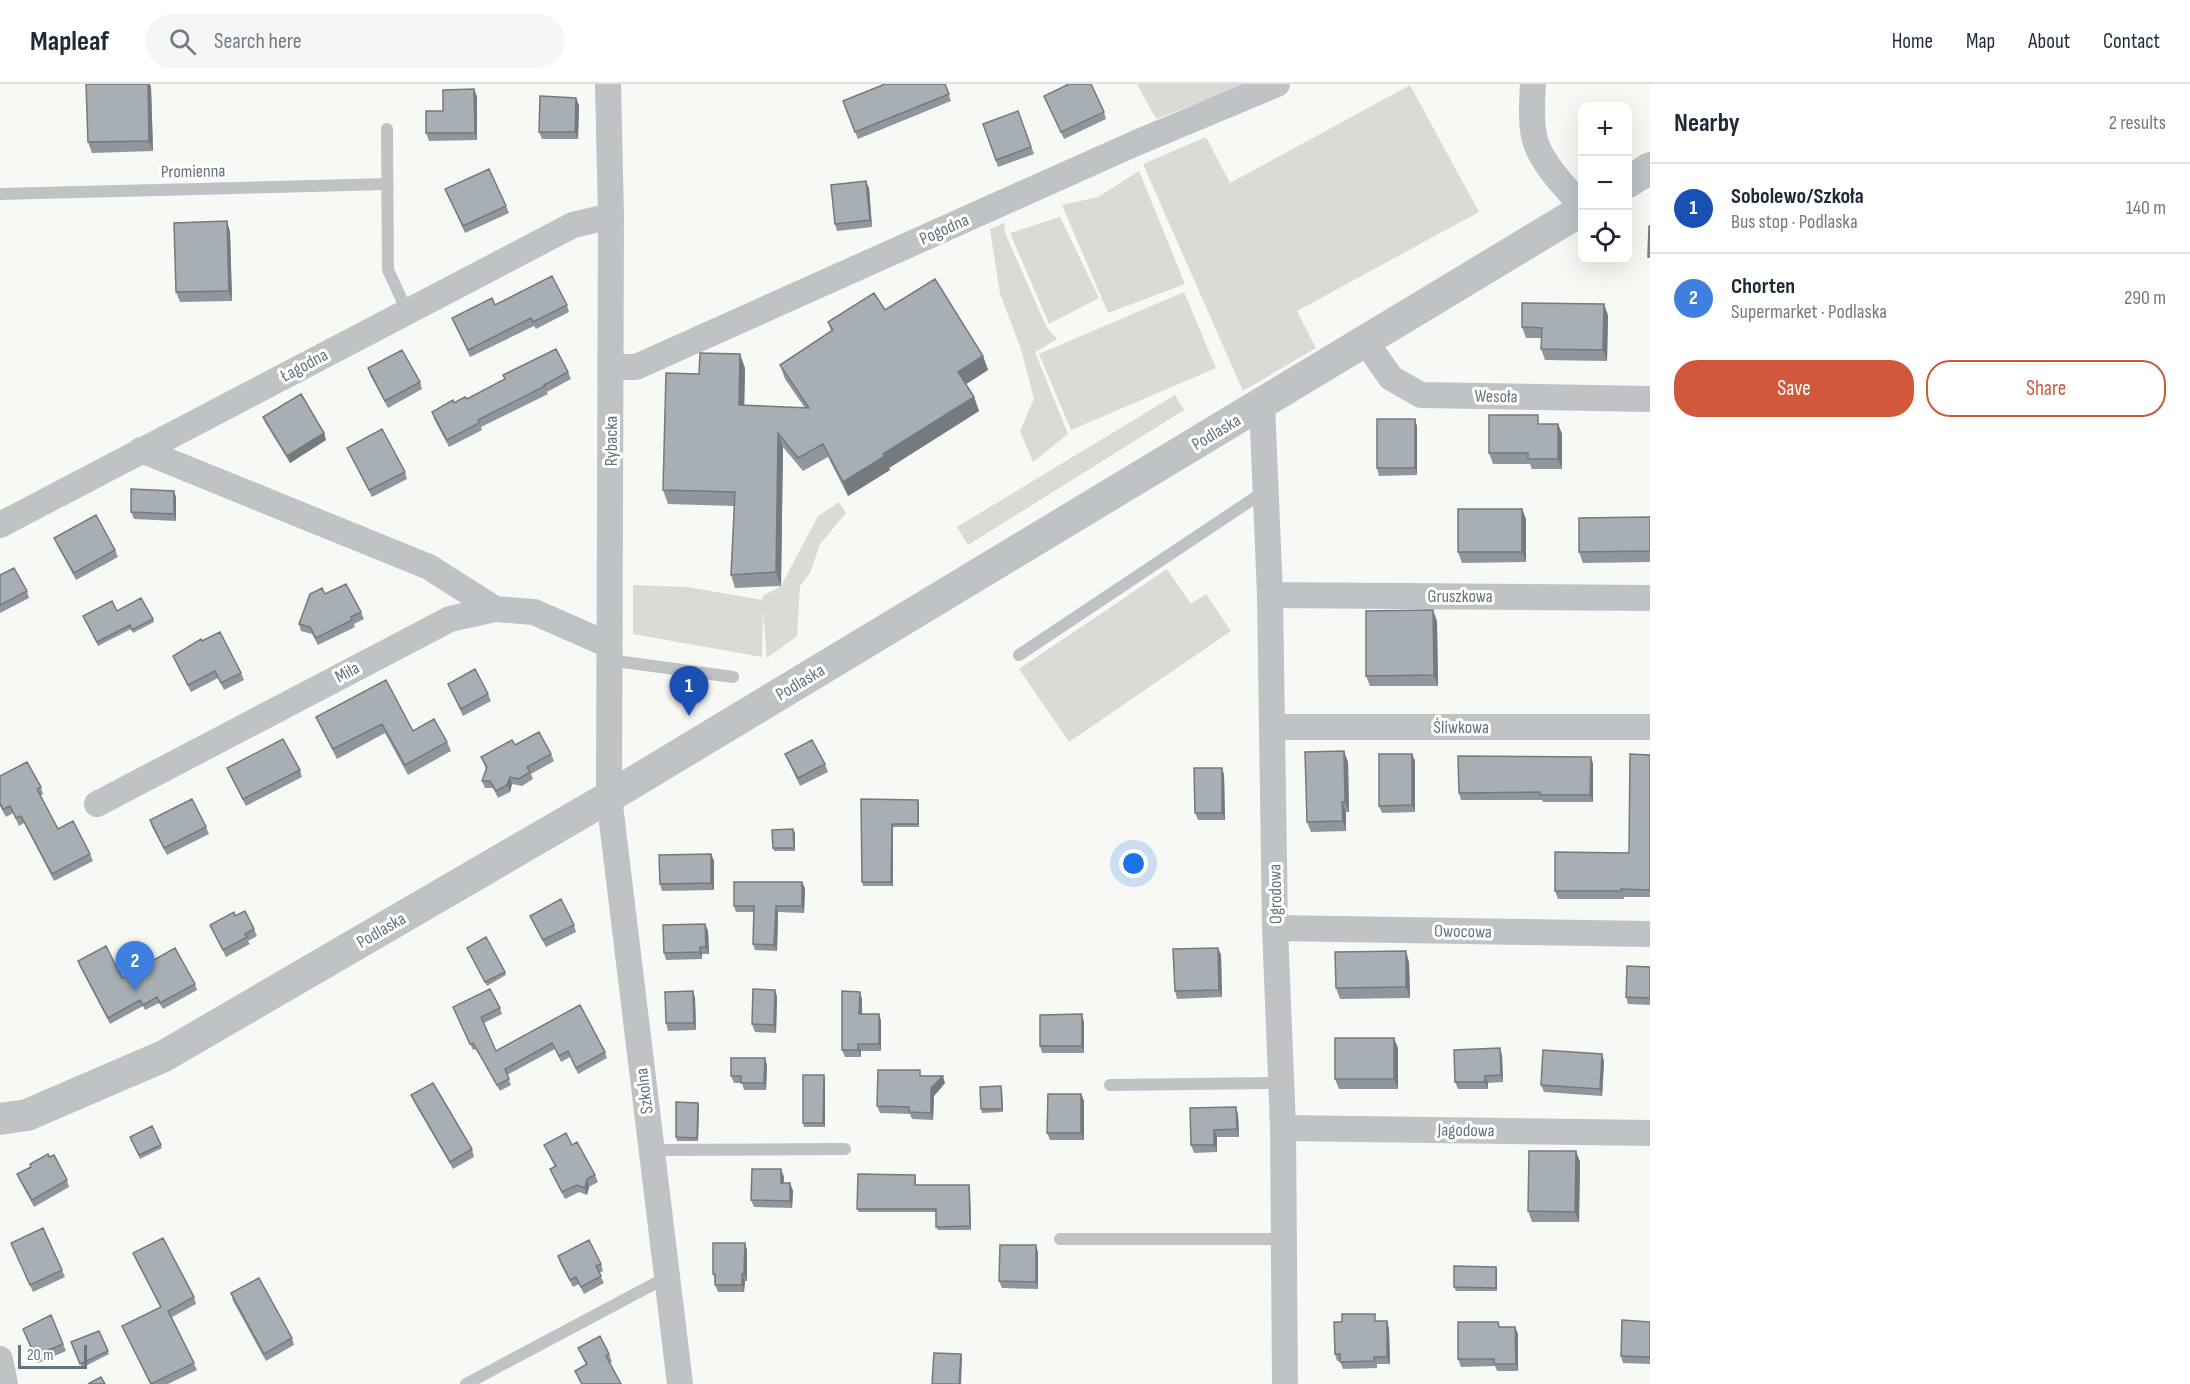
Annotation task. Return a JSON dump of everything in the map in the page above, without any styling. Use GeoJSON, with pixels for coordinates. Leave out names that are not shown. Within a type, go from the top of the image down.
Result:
{"type":"FeatureCollection","features":[{"type":"Feature","properties":{"kind":"street","name":"Rybacka"},"geometry":{"type":"LineString","coordinates":[[608,84],[611,216],[609,798]]}},
{"type":"Feature","properties":{"kind":"street","name":"Pogodna"},"geometry":{"type":"LineString","coordinates":[[611,367],[636,367],[1136,143],[1277,84]]}},
{"type":"Feature","properties":{"kind":"street"},"geometry":{"type":"LineString","coordinates":[[1533,84],[1532,108],[1536,145],[1554,174],[1578,204]]}},
{"type":"Feature","properties":{"kind":"street"},"geometry":{"type":"LineString","coordinates":[[1632,179],[1650,168]]}},
{"type":"Feature","properties":{"kind":"street","name":"Podlaska"},"geometry":{"type":"LineString","coordinates":[[0,1119],[27,1115],[164,1056],[609,798],[1580,210]]}},
{"type":"Feature","properties":{"kind":"street","name":"Łagodna"},"geometry":{"type":"LineString","coordinates":[[0,525],[573,225],[611,216]]}},
{"type":"Feature","properties":{"kind":"street","name":"Wesoła"},"geometry":{"type":"LineString","coordinates":[[1365,341],[1391,378],[1421,395],[1650,399]]}},
{"type":"Feature","properties":{"kind":"street","name":"Ogrodowa"},"geometry":{"type":"LineString","coordinates":[[1262,404],[1270,595],[1275,928],[1283,1128],[1285,1384]]}},
{"type":"Feature","properties":{"kind":"street"},"geometry":{"type":"LineString","coordinates":[[141,450],[429,567],[495,609]]}},
{"type":"Feature","properties":{"kind":"street","name":"Gruszkowa"},"geometry":{"type":"LineString","coordinates":[[1270,595],[1650,598]]}},
{"type":"Feature","properties":{"kind":"street","name":"Miła"},"geometry":{"type":"LineString","coordinates":[[97,804],[450,619],[495,609],[534,612],[609,652]]}},
{"type":"Feature","properties":{"kind":"street","name":"Śliwkowa"},"geometry":{"type":"LineString","coordinates":[[1272,727],[1650,727]]}},
{"type":"Feature","properties":{"kind":"street","name":"Szkolna"},"geometry":{"type":"LineString","coordinates":[[609,798],[680,1384]]}},
{"type":"Feature","properties":{"kind":"street","name":"Owocowa"},"geometry":{"type":"LineString","coordinates":[[1275,928],[1650,934]]}},
{"type":"Feature","properties":{"kind":"street","name":"Jagodowa"},"geometry":{"type":"LineString","coordinates":[[1283,1128],[1650,1133]]}},
{"type":"Feature","properties":{"kind":"street"},"geometry":{"type":"LineString","coordinates":[[0,1359],[5,1384]]}},
{"type":"Feature","properties":{"kind":"lane"},"geometry":{"type":"LineString","coordinates":[[387,129],[388,270],[407,311]]}},
{"type":"Feature","properties":{"kind":"lane","name":"Promienna"},"geometry":{"type":"LineString","coordinates":[[0,194],[388,184]]}},
{"type":"Feature","properties":{"kind":"lane"},"geometry":{"type":"LineString","coordinates":[[1019,655],[1266,490]]}},
{"type":"Feature","properties":{"kind":"lane"},"geometry":{"type":"LineString","coordinates":[[609,652],[733,677]]}},
{"type":"Feature","properties":{"kind":"lane"},"geometry":{"type":"LineString","coordinates":[[1110,1085],[1281,1083]]}},
{"type":"Feature","properties":{"kind":"lane"},"geometry":{"type":"LineString","coordinates":[[652,1150],[845,1149]]}},
{"type":"Feature","properties":{"kind":"lane"},"geometry":{"type":"LineString","coordinates":[[1060,1239],[1284,1239]]}},
{"type":"Feature","properties":{"kind":"lane"},"geometry":{"type":"LineString","coordinates":[[466,1384],[667,1277]]}},
{"type":"Feature","properties":{"kind":"shaded area"},"geometry":{"type":"Polygon","coordinates":[[[1137,84],[1247,84],[1156,119],[1137,84]]]}},
{"type":"Feature","properties":{"kind":"shaded area"},"geometry":{"type":"Polygon","coordinates":[[[1410,85],[1479,212],[1297,311],[1316,348],[1243,391],[1143,164],[1206,137],[1230,183],[1410,85]]]}},
{"type":"Feature","properties":{"kind":"shaded area"},"geometry":{"type":"Polygon","coordinates":[[[1139,171],[1185,284],[1108,313],[1062,205],[1098,197],[1139,171]]]}},
{"type":"Feature","properties":{"kind":"shaded area"},"geometry":{"type":"Polygon","coordinates":[[[1060,217],[1099,298],[1049,324],[1010,233],[1060,217]]]}},
{"type":"Feature","properties":{"kind":"shaded area"},"geometry":{"type":"Polygon","coordinates":[[[1004,223],[1005,233],[1047,328],[1057,339],[1035,352],[1068,434],[1033,462],[1020,431],[1034,399],[1021,349],[1000,294],[990,229],[1004,223]]]}},
{"type":"Feature","properties":{"kind":"shaded area"},"geometry":{"type":"Polygon","coordinates":[[[1184,292],[1216,368],[1071,430],[1039,354],[1184,292]]]}},
{"type":"Feature","properties":{"kind":"shaded area"},"geometry":{"type":"Polygon","coordinates":[[[1175,395],[1184,410],[968,545],[957,527],[1175,395]]]}},
{"type":"Feature","properties":{"kind":"shaded area"},"geometry":{"type":"Polygon","coordinates":[[[839,502],[846,513],[820,544],[810,573],[800,586],[797,636],[767,658],[763,612],[762,657],[633,634],[633,585],[688,587],[762,600],[763,596],[781,586],[818,516],[839,502]]]}},
{"type":"Feature","properties":{"kind":"shaded area"},"geometry":{"type":"Polygon","coordinates":[[[1167,569],[1191,604],[1206,594],[1231,631],[1069,742],[1019,669],[1167,569]]]}},
{"type":"Feature","properties":{"kind":"building"},"geometry":{"type":"Polygon","coordinates":[[[86,84],[148,84],[149,141],[88,142],[86,84]]]}},
{"type":"Feature","properties":{"kind":"building"},"geometry":{"type":"Polygon","coordinates":[[[885,84],[945,84],[949,94],[855,132],[843,101],[885,84]]]}},
{"type":"Feature","properties":{"kind":"building"},"geometry":{"type":"Polygon","coordinates":[[[1069,84],[1091,84],[1104,112],[1061,132],[1044,96],[1069,84]]]}},
{"type":"Feature","properties":{"kind":"building"},"geometry":{"type":"Polygon","coordinates":[[[474,89],[475,133],[426,133],[426,111],[443,111],[443,90],[474,89]]]}},
{"type":"Feature","properties":{"kind":"building"},"geometry":{"type":"Polygon","coordinates":[[[540,96],[576,98],[575,132],[539,132],[540,96]]]}},
{"type":"Feature","properties":{"kind":"building"},"geometry":{"type":"Polygon","coordinates":[[[1018,111],[1031,147],[996,160],[983,124],[1018,111]]]}},
{"type":"Feature","properties":{"kind":"building"},"geometry":{"type":"Polygon","coordinates":[[[489,169],[506,206],[463,226],[445,189],[489,169]]]}},
{"type":"Feature","properties":{"kind":"building"},"geometry":{"type":"Polygon","coordinates":[[[866,181],[870,220],[835,224],[831,185],[866,181]]]}},
{"type":"Feature","properties":{"kind":"building"},"geometry":{"type":"Polygon","coordinates":[[[227,221],[229,291],[176,292],[174,223],[227,221]]]}},
{"type":"Feature","properties":{"kind":"building"},"geometry":{"type":"Polygon","coordinates":[[[1649,226],[1650,257],[1648,257],[1649,226]]]}},
{"type":"Feature","properties":{"kind":"building"},"geometry":{"type":"Polygon","coordinates":[[[552,276],[567,305],[533,322],[531,318],[468,350],[452,318],[492,298],[495,305],[552,276]]]}},
{"type":"Feature","properties":{"kind":"building"},"geometry":{"type":"Polygon","coordinates":[[[935,279],[983,356],[958,372],[974,397],[843,482],[823,444],[798,458],[778,433],[776,572],[731,575],[735,492],[663,490],[666,373],[699,374],[700,353],[740,354],[739,405],[809,408],[780,365],[833,330],[828,322],[874,293],[885,310],[935,279]]]}},
{"type":"Feature","properties":{"kind":"building"},"geometry":{"type":"Polygon","coordinates":[[[1522,303],[1604,304],[1603,350],[1541,349],[1542,328],[1522,327],[1522,303]]]}},
{"type":"Feature","properties":{"kind":"building"},"geometry":{"type":"Polygon","coordinates":[[[556,349],[568,372],[478,420],[479,423],[447,440],[432,412],[453,400],[454,403],[465,397],[467,399],[505,379],[503,375],[556,349]]]}},
{"type":"Feature","properties":{"kind":"building"},"geometry":{"type":"Polygon","coordinates":[[[402,350],[420,382],[385,401],[368,368],[402,350]]]}},
{"type":"Feature","properties":{"kind":"building"},"geometry":{"type":"Polygon","coordinates":[[[301,394],[324,433],[287,456],[263,417],[301,394]]]}},
{"type":"Feature","properties":{"kind":"building"},"geometry":{"type":"Polygon","coordinates":[[[1489,415],[1538,415],[1538,424],[1558,424],[1558,459],[1528,459],[1528,453],[1489,453],[1489,415]]]}},
{"type":"Feature","properties":{"kind":"building"},"geometry":{"type":"Polygon","coordinates":[[[1377,419],[1415,419],[1415,468],[1377,468],[1377,419]]]}},
{"type":"Feature","properties":{"kind":"building"},"geometry":{"type":"Polygon","coordinates":[[[382,429],[405,472],[369,490],[347,448],[382,429]]]}},
{"type":"Feature","properties":{"kind":"building"},"geometry":{"type":"Polygon","coordinates":[[[131,489],[174,491],[174,514],[131,512],[131,489]]]}},
{"type":"Feature","properties":{"kind":"building"},"geometry":{"type":"Polygon","coordinates":[[[1458,509],[1522,509],[1522,552],[1458,552],[1458,509]]]}},
{"type":"Feature","properties":{"kind":"building"},"geometry":{"type":"Polygon","coordinates":[[[96,515],[115,550],[74,573],[54,538],[96,515]]]}},
{"type":"Feature","properties":{"kind":"building"},"geometry":{"type":"Polygon","coordinates":[[[1650,517],[1650,551],[1579,552],[1579,518],[1650,517]]]}},
{"type":"Feature","properties":{"kind":"building"},"geometry":{"type":"Polygon","coordinates":[[[14,568],[27,591],[0,605],[0,575],[14,568]]]}},
{"type":"Feature","properties":{"kind":"building"},"geometry":{"type":"Polygon","coordinates":[[[346,584],[361,612],[351,617],[352,620],[316,638],[310,627],[299,624],[310,594],[322,588],[325,594],[346,584]]]}},
{"type":"Feature","properties":{"kind":"building"},"geometry":{"type":"Polygon","coordinates":[[[141,598],[153,619],[132,630],[130,625],[97,642],[83,616],[112,601],[117,611],[141,598]]]}},
{"type":"Feature","properties":{"kind":"building"},"geometry":{"type":"Polygon","coordinates":[[[1433,610],[1434,675],[1366,676],[1366,611],[1433,610]]]}},
{"type":"Feature","properties":{"kind":"building"},"geometry":{"type":"Polygon","coordinates":[[[220,632],[241,673],[221,683],[215,671],[188,685],[173,656],[201,639],[202,641],[220,632]]]}},
{"type":"Feature","properties":{"kind":"building"},"geometry":{"type":"Polygon","coordinates":[[[475,669],[488,694],[461,709],[448,684],[475,669]]]}},
{"type":"Feature","properties":{"kind":"building"},"geometry":{"type":"Polygon","coordinates":[[[386,680],[413,731],[434,719],[447,742],[405,765],[382,724],[333,749],[316,717],[386,680]]]}},
{"type":"Feature","properties":{"kind":"building"},"geometry":{"type":"Polygon","coordinates":[[[539,732],[551,754],[527,767],[530,772],[519,779],[510,777],[507,785],[496,791],[490,781],[482,781],[487,767],[481,757],[512,740],[515,745],[539,732]]]}},
{"type":"Feature","properties":{"kind":"building"},"geometry":{"type":"Polygon","coordinates":[[[283,739],[300,770],[243,799],[227,768],[283,739]]]}},
{"type":"Feature","properties":{"kind":"building"},"geometry":{"type":"Polygon","coordinates":[[[812,740],[825,764],[798,778],[785,754],[812,740]]]}},
{"type":"Feature","properties":{"kind":"building"},"geometry":{"type":"Polygon","coordinates":[[[1344,751],[1343,821],[1307,822],[1305,752],[1344,751]]]}},
{"type":"Feature","properties":{"kind":"building"},"geometry":{"type":"Polygon","coordinates":[[[1379,754],[1412,754],[1412,805],[1379,806],[1379,754]]]}},
{"type":"Feature","properties":{"kind":"building"},"geometry":{"type":"Polygon","coordinates":[[[1630,754],[1650,755],[1650,890],[1555,891],[1555,852],[1629,853],[1630,754]]]}},
{"type":"Feature","properties":{"kind":"building"},"geometry":{"type":"Polygon","coordinates":[[[1458,756],[1591,757],[1590,795],[1540,795],[1540,792],[1459,793],[1458,756]]]}},
{"type":"Feature","properties":{"kind":"building"},"geometry":{"type":"Polygon","coordinates":[[[27,762],[41,787],[37,789],[58,829],[73,821],[90,854],[52,874],[21,816],[16,818],[10,806],[3,809],[0,803],[0,776],[27,762]]]}},
{"type":"Feature","properties":{"kind":"building"},"geometry":{"type":"Polygon","coordinates":[[[1194,768],[1222,768],[1222,813],[1195,813],[1194,768]]]}},
{"type":"Feature","properties":{"kind":"building"},"geometry":{"type":"Polygon","coordinates":[[[192,799],[206,827],[164,848],[150,820],[192,799]]]}},
{"type":"Feature","properties":{"kind":"building"},"geometry":{"type":"Polygon","coordinates":[[[861,799],[918,800],[918,824],[892,824],[891,882],[862,882],[861,799]]]}},
{"type":"Feature","properties":{"kind":"building"},"geometry":{"type":"Polygon","coordinates":[[[793,829],[794,848],[773,848],[772,830],[793,829]]]}},
{"type":"Feature","properties":{"kind":"building"},"geometry":{"type":"Polygon","coordinates":[[[711,854],[711,883],[660,884],[659,855],[711,854]]]}},
{"type":"Feature","properties":{"kind":"building"},"geometry":{"type":"Polygon","coordinates":[[[734,882],[802,882],[802,906],[776,906],[774,945],[753,944],[754,906],[734,906],[734,882]]]}},
{"type":"Feature","properties":{"kind":"building"},"geometry":{"type":"Polygon","coordinates":[[[561,899],[574,925],[543,940],[530,916],[561,899]]]}},
{"type":"Feature","properties":{"kind":"building"},"geometry":{"type":"Polygon","coordinates":[[[245,911],[254,929],[245,934],[247,937],[223,950],[210,925],[234,912],[235,916],[245,911]]]}},
{"type":"Feature","properties":{"kind":"building"},"geometry":{"type":"Polygon","coordinates":[[[705,924],[706,947],[700,947],[700,952],[664,953],[663,925],[705,924]]]}},
{"type":"Feature","properties":{"kind":"building"},"geometry":{"type":"Polygon","coordinates":[[[486,937],[505,972],[485,982],[467,948],[486,937]]]}},
{"type":"Feature","properties":{"kind":"building"},"geometry":{"type":"Polygon","coordinates":[[[106,946],[122,978],[175,948],[195,984],[160,1003],[157,997],[143,1005],[140,1000],[108,1018],[78,961],[106,946]]]}},
{"type":"Feature","properties":{"kind":"building"},"geometry":{"type":"Polygon","coordinates":[[[1218,948],[1219,990],[1175,991],[1173,949],[1218,948]]]}},
{"type":"Feature","properties":{"kind":"building"},"geometry":{"type":"Polygon","coordinates":[[[1406,951],[1406,987],[1336,988],[1335,952],[1406,951]]]}},
{"type":"Feature","properties":{"kind":"building"},"geometry":{"type":"Polygon","coordinates":[[[1627,966],[1650,967],[1650,998],[1626,997],[1627,966]]]}},
{"type":"Feature","properties":{"kind":"building"},"geometry":{"type":"Polygon","coordinates":[[[490,989],[500,1008],[481,1017],[496,1051],[580,1005],[605,1052],[576,1068],[568,1051],[559,1056],[552,1043],[505,1069],[509,1079],[497,1085],[473,1043],[470,1044],[453,1007],[490,989]]]}},
{"type":"Feature","properties":{"kind":"building"},"geometry":{"type":"Polygon","coordinates":[[[753,989],[775,990],[774,1025],[752,1024],[753,989]]]}},
{"type":"Feature","properties":{"kind":"building"},"geometry":{"type":"Polygon","coordinates":[[[693,991],[694,1023],[666,1023],[665,992],[693,991]]]}},
{"type":"Feature","properties":{"kind":"building"},"geometry":{"type":"Polygon","coordinates":[[[842,991],[860,992],[859,1014],[879,1014],[879,1044],[858,1044],[858,1050],[842,1050],[842,991]]]}},
{"type":"Feature","properties":{"kind":"building"},"geometry":{"type":"Polygon","coordinates":[[[1082,1014],[1082,1046],[1040,1046],[1040,1015],[1082,1014]]]}},
{"type":"Feature","properties":{"kind":"building"},"geometry":{"type":"Polygon","coordinates":[[[1335,1038],[1394,1038],[1394,1079],[1335,1079],[1335,1038]]]}},
{"type":"Feature","properties":{"kind":"building"},"geometry":{"type":"Polygon","coordinates":[[[1500,1048],[1501,1075],[1485,1076],[1485,1082],[1455,1082],[1454,1050],[1500,1048]]]}},
{"type":"Feature","properties":{"kind":"building"},"geometry":{"type":"Polygon","coordinates":[[[1543,1050],[1602,1054],[1600,1089],[1541,1085],[1543,1050]]]}},
{"type":"Feature","properties":{"kind":"building"},"geometry":{"type":"Polygon","coordinates":[[[731,1058],[765,1058],[764,1083],[741,1083],[741,1076],[731,1076],[731,1058]]]}},
{"type":"Feature","properties":{"kind":"building"},"geometry":{"type":"Polygon","coordinates":[[[878,1070],[920,1070],[920,1076],[943,1076],[931,1088],[931,1113],[909,1112],[909,1107],[877,1106],[878,1070]]]}},
{"type":"Feature","properties":{"kind":"building"},"geometry":{"type":"Polygon","coordinates":[[[803,1075],[824,1075],[823,1123],[803,1123],[803,1075]]]}},
{"type":"Feature","properties":{"kind":"building"},"geometry":{"type":"Polygon","coordinates":[[[433,1083],[472,1149],[450,1162],[411,1095],[433,1083]]]}},
{"type":"Feature","properties":{"kind":"building"},"geometry":{"type":"Polygon","coordinates":[[[1001,1086],[1002,1109],[981,1109],[980,1087],[1001,1086]]]}},
{"type":"Feature","properties":{"kind":"building"},"geometry":{"type":"Polygon","coordinates":[[[1048,1094],[1081,1094],[1081,1133],[1047,1133],[1048,1094]]]}},
{"type":"Feature","properties":{"kind":"building"},"geometry":{"type":"Polygon","coordinates":[[[676,1102],[698,1103],[697,1138],[676,1137],[676,1102]]]}},
{"type":"Feature","properties":{"kind":"building"},"geometry":{"type":"Polygon","coordinates":[[[1236,1107],[1237,1129],[1214,1130],[1214,1145],[1191,1145],[1190,1108],[1236,1107]]]}},
{"type":"Feature","properties":{"kind":"building"},"geometry":{"type":"Polygon","coordinates":[[[152,1126],[161,1145],[139,1155],[130,1137],[152,1126]]]}},
{"type":"Feature","properties":{"kind":"building"},"geometry":{"type":"Polygon","coordinates":[[[566,1133],[572,1145],[577,1142],[595,1175],[587,1179],[585,1188],[577,1185],[562,1192],[550,1169],[556,1166],[544,1145],[566,1133]]]}},
{"type":"Feature","properties":{"kind":"building"},"geometry":{"type":"Polygon","coordinates":[[[1529,1151],[1576,1151],[1575,1212],[1528,1211],[1529,1151]]]}},
{"type":"Feature","properties":{"kind":"building"},"geometry":{"type":"Polygon","coordinates":[[[48,1154],[49,1157],[54,1155],[67,1180],[32,1200],[17,1174],[48,1154]]]}},
{"type":"Feature","properties":{"kind":"building"},"geometry":{"type":"Polygon","coordinates":[[[752,1169],[781,1169],[781,1183],[790,1183],[790,1201],[751,1200],[752,1169]]]}},
{"type":"Feature","properties":{"kind":"building"},"geometry":{"type":"Polygon","coordinates":[[[858,1174],[915,1175],[915,1185],[969,1185],[970,1226],[936,1227],[936,1209],[857,1209],[858,1174]]]}},
{"type":"Feature","properties":{"kind":"building"},"geometry":{"type":"Polygon","coordinates":[[[43,1228],[62,1270],[30,1285],[11,1243],[43,1228]]]}},
{"type":"Feature","properties":{"kind":"building"},"geometry":{"type":"Polygon","coordinates":[[[163,1238],[194,1297],[168,1311],[194,1363],[151,1384],[122,1326],[161,1307],[133,1253],[163,1238]]]}},
{"type":"Feature","properties":{"kind":"building"},"geometry":{"type":"Polygon","coordinates":[[[589,1240],[601,1264],[596,1266],[601,1276],[581,1287],[576,1277],[570,1280],[558,1256],[589,1240]]]}},
{"type":"Feature","properties":{"kind":"building"},"geometry":{"type":"Polygon","coordinates":[[[713,1243],[745,1243],[742,1285],[715,1285],[713,1243]]]}},
{"type":"Feature","properties":{"kind":"building"},"geometry":{"type":"Polygon","coordinates":[[[1000,1245],[1036,1245],[1036,1282],[999,1281],[1000,1245]]]}},
{"type":"Feature","properties":{"kind":"building"},"geometry":{"type":"Polygon","coordinates":[[[1454,1266],[1496,1267],[1496,1288],[1454,1287],[1454,1266]]]}},
{"type":"Feature","properties":{"kind":"building"},"geometry":{"type":"Polygon","coordinates":[[[259,1278],[292,1338],[264,1354],[231,1293],[259,1278]]]}},
{"type":"Feature","properties":{"kind":"building"},"geometry":{"type":"Polygon","coordinates":[[[1342,1314],[1375,1314],[1375,1321],[1387,1321],[1387,1357],[1374,1357],[1374,1361],[1340,1362],[1340,1354],[1335,1354],[1334,1322],[1342,1322],[1342,1314]]]}},
{"type":"Feature","properties":{"kind":"building"},"geometry":{"type":"Polygon","coordinates":[[[51,1315],[63,1344],[35,1356],[23,1329],[51,1315]]]}},
{"type":"Feature","properties":{"kind":"building"},"geometry":{"type":"Polygon","coordinates":[[[1622,1320],[1650,1322],[1650,1357],[1621,1356],[1622,1320]]]}},
{"type":"Feature","properties":{"kind":"building"},"geometry":{"type":"Polygon","coordinates":[[[1458,1322],[1498,1322],[1499,1327],[1515,1327],[1516,1364],[1494,1364],[1494,1359],[1458,1359],[1458,1322]]]}},
{"type":"Feature","properties":{"kind":"building"},"geometry":{"type":"Polygon","coordinates":[[[99,1331],[108,1351],[80,1364],[71,1342],[99,1331]]]}},
{"type":"Feature","properties":{"kind":"building"},"geometry":{"type":"Polygon","coordinates":[[[600,1336],[609,1354],[606,1356],[621,1384],[582,1384],[575,1371],[587,1364],[578,1348],[600,1336]]]}},
{"type":"Feature","properties":{"kind":"building"},"geometry":{"type":"Polygon","coordinates":[[[934,1353],[961,1354],[959,1384],[932,1384],[934,1353]]]}},
{"type":"Feature","properties":{"kind":"building"},"geometry":{"type":"Polygon","coordinates":[[[101,1377],[105,1384],[88,1384],[101,1377]]]}},
{"type":"Feature","properties":{"kind":"place","name":"Sobolewo/Szkoła"},"geometry":{"type":"Point","coordinates":[689,716]}},
{"type":"Feature","properties":{"kind":"place","name":"Chorten"},"geometry":{"type":"Point","coordinates":[135,991]}}]}
